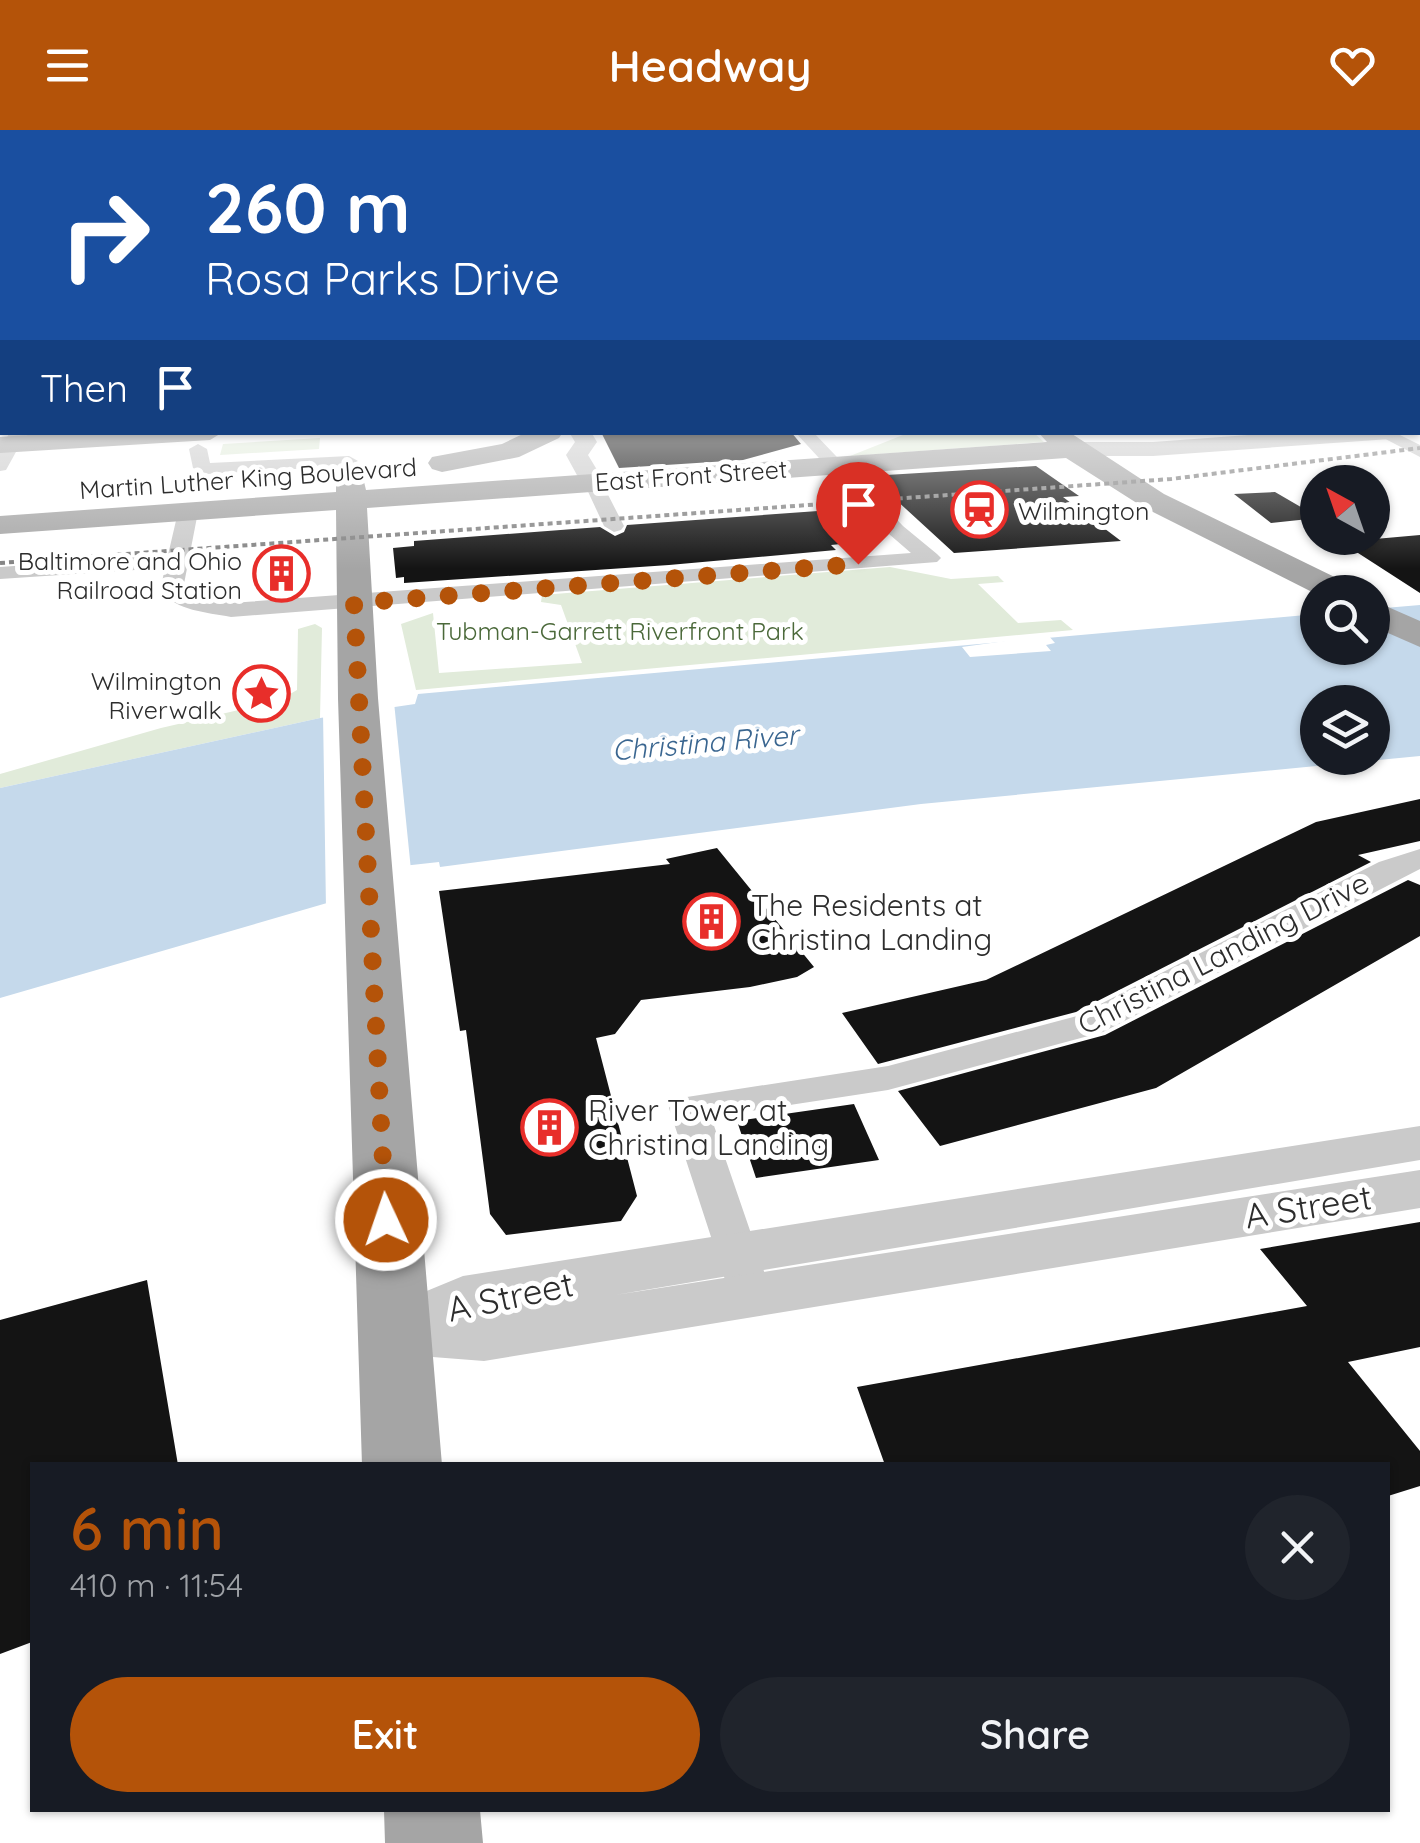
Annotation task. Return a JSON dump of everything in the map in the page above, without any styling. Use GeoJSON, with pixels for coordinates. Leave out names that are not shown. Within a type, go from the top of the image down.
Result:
{"type":"FeatureCollection","features":[{"type":"Feature","properties":{"kind":"main road","name":"Martin Luther King Boulevard"},"geometry":{"type":"LineString","coordinates":[[416,466],[508,451],[543,435]]}},
{"type":"Feature","properties":{"kind":"main road"},"geometry":{"type":"LineString","coordinates":[[8,447],[204,437]]}},
{"type":"Feature","properties":{"kind":"main road","name":"East Front Street"},"geometry":{"type":"LineString","coordinates":[[349,470],[593,482],[833,465],[1070,441]]}},
{"type":"Feature","properties":{"kind":"main road"},"geometry":{"type":"LineString","coordinates":[[1070,441],[1307,575]]}},
{"type":"Feature","properties":{"kind":"main road","name":"Martin Luther King Boulevard"},"geometry":{"type":"LineString","coordinates":[[0,525],[349,470],[383,468]]}},
{"type":"Feature","properties":{"kind":"main road"},"geometry":{"type":"LineString","coordinates":[[349,470],[358,698],[402,1462]]}},
{"type":"Feature","properties":{"kind":"main road","name":"Martin Luther King Boulevard"},"geometry":{"type":"LineString","coordinates":[[0,497],[188,497]]}},
{"type":"Feature","properties":{"kind":"main road"},"geometry":{"type":"LineString","coordinates":[[1390,620],[1420,636]]}},
{"type":"Feature","properties":{"kind":"main road"},"geometry":{"type":"LineString","coordinates":[[432,1812],[434,1843]]}},
{"type":"Feature","properties":{"kind":"street"},"geometry":{"type":"LineString","coordinates":[[582,435],[586,442],[577,455],[614,526]]}},
{"type":"Feature","properties":{"kind":"street"},"geometry":{"type":"LineString","coordinates":[[204,437],[188,497],[171,591],[206,608],[261,611],[930,558],[896,530],[806,435]]}},
{"type":"Feature","properties":{"kind":"street","name":"East Front Street"},"geometry":{"type":"LineString","coordinates":[[1070,441],[1303,435]]}},
{"type":"Feature","properties":{"kind":"street"},"geometry":{"type":"LineString","coordinates":[[1385,435],[1420,452]]}},
{"type":"Feature","properties":{"kind":"street"},"geometry":{"type":"LineString","coordinates":[[204,437],[202,468],[349,470]]}},
{"type":"Feature","properties":{"kind":"street"},"geometry":{"type":"LineString","coordinates":[[0,573],[176,561]]}},
{"type":"Feature","properties":{"kind":"street","name":"Christina Landing Drive"},"geometry":{"type":"LineString","coordinates":[[744,1275],[688,1108],[888,1078],[1090,1024],[1390,869],[1420,858]]}},
{"type":"Feature","properties":{"kind":"street","name":"A Street"},"geometry":{"type":"LineString","coordinates":[[392,1330],[484,1338],[744,1275],[1420,1143]]}},
{"type":"Feature","properties":{"kind":"street","name":"A Street"},"geometry":{"type":"LineString","coordinates":[[744,1275],[1420,1188]]}},
{"type":"Feature","properties":{"kind":"green space"},"geometry":{"type":"Polygon","coordinates":[[[903,435],[1036,435],[1044,442],[850,456],[903,435]]]}},
{"type":"Feature","properties":{"kind":"green space"},"geometry":{"type":"Polygon","coordinates":[[[320,438],[319,449],[220,455],[223,444],[320,438]]]}},
{"type":"Feature","properties":{"kind":"green space","name":"Tubman-Garrett Riverfront Park"},"geometry":{"type":"Polygon","coordinates":[[[890,567],[951,579],[998,576],[1004,582],[978,584],[1018,623],[1061,620],[1073,630],[416,690],[401,624],[433,613],[439,673],[582,663],[561,605],[541,602],[542,595],[890,567]]]}},
{"type":"Feature","properties":{"kind":"green space"},"geometry":{"type":"Polygon","coordinates":[[[315,624],[322,628],[320,718],[0,788],[0,774],[161,728],[278,701],[297,690],[298,629],[315,624]]]}},
{"type":"Feature","properties":{"kind":"water","name":"Christina River"},"geometry":{"type":"Polygon","coordinates":[[[1420,605],[1420,756],[1390,759],[1390,685],[1300,685],[1300,768],[921,804],[440,867],[439,862],[330,874],[327,903],[0,998],[0,788],[320,718],[415,704],[418,694],[1300,616],[1300,665],[1390,665],[1390,608],[1420,605]]]}},
{"type":"Feature","properties":{"kind":"pier"},"geometry":{"type":"Polygon","coordinates":[[[1048,635],[1055,643],[1046,645],[1051,651],[970,657],[962,647],[1048,635]]]}},
{"type":"Feature","properties":{"kind":"pier"},"geometry":{"type":"Polygon","coordinates":[[[394,702],[411,870],[334,878],[332,904],[326,909],[323,712],[394,702]]]}},
{"type":"Feature","properties":{"kind":"building"},"geometry":{"type":"Polygon","coordinates":[[[602,435],[794,435],[801,444],[743,460],[619,468],[602,435]]]}},
{"type":"Feature","properties":{"kind":"building"},"geometry":{"type":"Polygon","coordinates":[[[1036,466],[1079,496],[1063,497],[1121,541],[954,553],[870,476],[1036,466]]]}},
{"type":"Feature","properties":{"kind":"building"},"geometry":{"type":"Polygon","coordinates":[[[1275,492],[1300,507],[1300,520],[1271,523],[1234,494],[1275,492]]]}},
{"type":"Feature","properties":{"kind":"building"},"geometry":{"type":"Polygon","coordinates":[[[818,511],[851,543],[831,545],[836,550],[669,565],[404,583],[404,577],[396,578],[393,548],[414,546],[414,541],[600,527],[615,536],[624,532],[627,525],[818,511]]]}},
{"type":"Feature","properties":{"kind":"building"},"geometry":{"type":"Polygon","coordinates":[[[1420,535],[1420,593],[1361,555],[1390,555],[1390,538],[1420,535]]]}},
{"type":"Feature","properties":{"kind":"building"},"geometry":{"type":"Polygon","coordinates":[[[1420,799],[1420,841],[1358,855],[1371,862],[1076,1012],[878,1064],[842,1013],[986,980],[1316,822],[1420,799]]]}},
{"type":"Feature","properties":{"kind":"building"},"geometry":{"type":"Polygon","coordinates":[[[717,848],[814,967],[797,977],[750,987],[641,1000],[615,1034],[596,1038],[637,1196],[621,1221],[506,1235],[490,1214],[466,1030],[460,1031],[439,891],[670,864],[666,859],[717,848]]]}},
{"type":"Feature","properties":{"kind":"building"},"geometry":{"type":"Polygon","coordinates":[[[1408,880],[1420,885],[1420,936],[1156,1088],[940,1146],[898,1091],[1105,1035],[1408,880]]]}},
{"type":"Feature","properties":{"kind":"building"},"geometry":{"type":"Polygon","coordinates":[[[854,1104],[879,1160],[756,1178],[737,1121],[854,1104]]]}},
{"type":"Feature","properties":{"kind":"building"},"geometry":{"type":"Polygon","coordinates":[[[1420,1222],[1420,1347],[1348,1362],[1420,1451],[1420,1486],[1390,1495],[1390,1462],[884,1462],[857,1387],[1307,1306],[1260,1249],[1420,1222]]]}},
{"type":"Feature","properties":{"kind":"building"},"geometry":{"type":"Polygon","coordinates":[[[147,1280],[177,1462],[30,1462],[30,1643],[0,1654],[0,1320],[147,1280]]]}},
{"type":"Feature","properties":{"kind":"railway"},"geometry":{"type":"LineString","coordinates":[[0,563],[1171,479],[1420,448]]}},
{"type":"Feature","properties":{"kind":"place","name":"Wilmington"},"geometry":{"type":"Point","coordinates":[979,510]}},
{"type":"Feature","properties":{"kind":"place","name":"Baltimore and Ohio Railroad Station"},"geometry":{"type":"Point","coordinates":[281,574]}},
{"type":"Feature","properties":{"kind":"place","name":"Wilmington Riverwalk"},"geometry":{"type":"Point","coordinates":[261,694]}},
{"type":"Feature","properties":{"kind":"place","name":"The Residents at Christina Landing"},"geometry":{"type":"Point","coordinates":[712,922]}},
{"type":"Feature","properties":{"kind":"place","name":"River Tower at Christina Landing"},"geometry":{"type":"Point","coordinates":[549,1127]}},
{"type":"Feature","properties":{"kind":"route"},"geometry":{"type":"LineString","coordinates":[[386,1220],[354,603],[858,564]]}}]}
